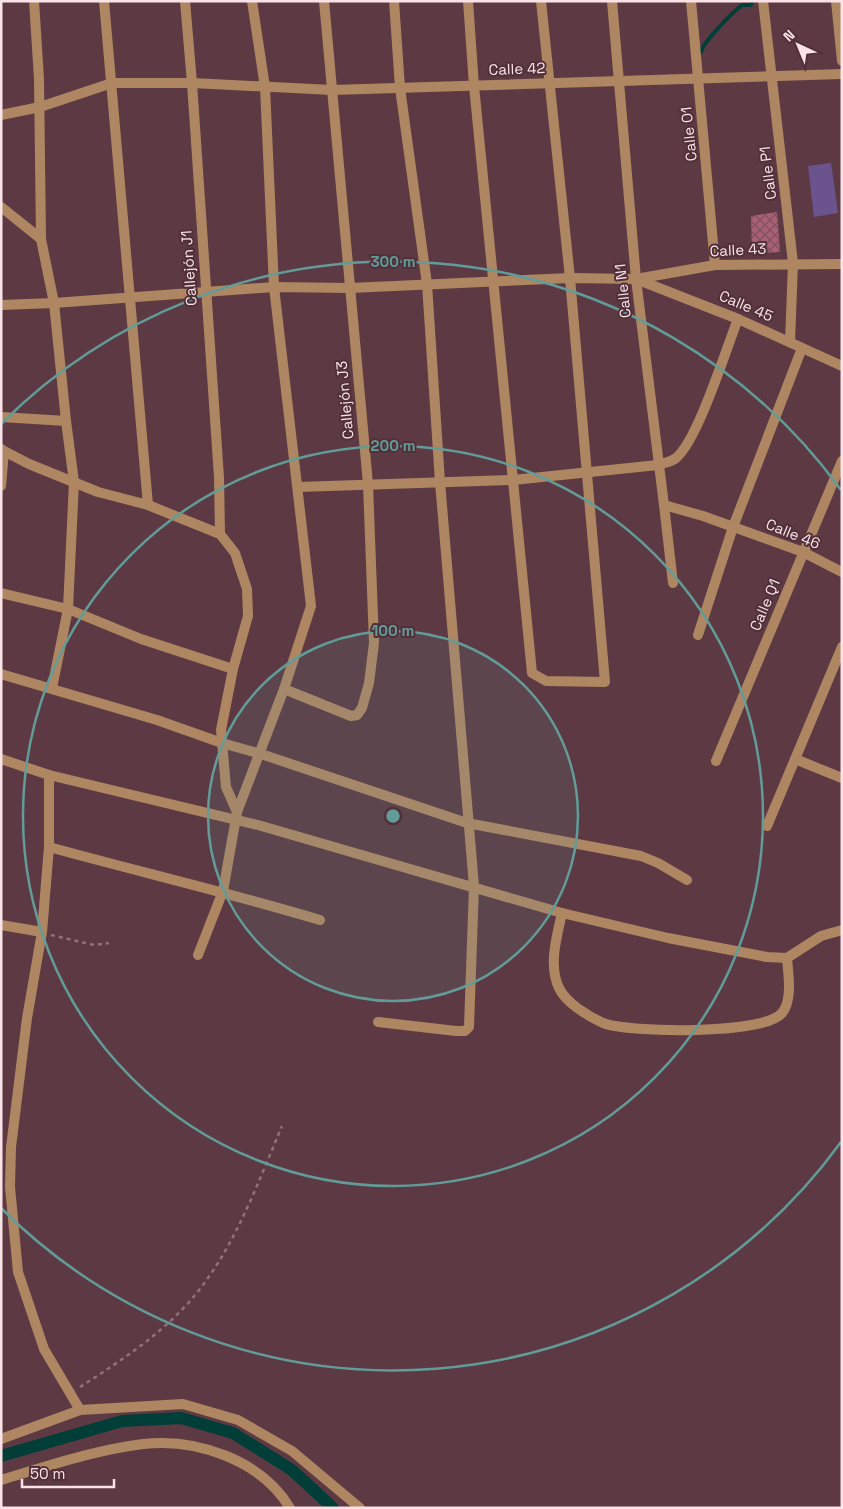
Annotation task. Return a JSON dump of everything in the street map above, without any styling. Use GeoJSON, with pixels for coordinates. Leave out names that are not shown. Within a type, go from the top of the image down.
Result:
{"type":"FeatureCollection","features":[{"type":"Feature","properties":{"kind":"street"},"geometry":{"type":"LineString","coordinates":[[34,1],[40,106],[41,239],[54,303],[74,482],[68,609],[52,688]]}},
{"type":"Feature","properties":{"kind":"street"},"geometry":{"type":"LineString","coordinates":[[104,1],[120,173],[122,229],[131,296],[148,504]]}},
{"type":"Feature","properties":{"kind":"street","name":"Callejón J1"},"geometry":{"type":"LineString","coordinates":[[185,1],[219,477],[220,534]]}},
{"type":"Feature","properties":{"kind":"street"},"geometry":{"type":"LineString","coordinates":[[198,954],[222,891],[237,817],[284,689],[311,606],[274,287],[265,87],[252,1]]}},
{"type":"Feature","properties":{"kind":"street","name":"Callejón J3"},"geometry":{"type":"LineString","coordinates":[[284,689],[351,716],[358,715],[362,708],[369,683],[374,643],[368,484],[324,1]]}},
{"type":"Feature","properties":{"kind":"street"},"geometry":{"type":"LineString","coordinates":[[378,1022],[456,1031],[464,1031],[469,1026],[474,886],[467,823],[440,482],[427,284],[400,88],[394,1]]}},
{"type":"Feature","properties":{"kind":"street"},"geometry":{"type":"LineString","coordinates":[[468,1],[474,86],[532,673],[546,681],[605,682],[570,278],[548,84],[541,1]]}},
{"type":"Feature","properties":{"kind":"street","name":"Calle N1"},"geometry":{"type":"LineString","coordinates":[[612,1],[636,279],[673,583]]}},
{"type":"Feature","properties":{"kind":"street","name":"Calle O1"},"geometry":{"type":"LineString","coordinates":[[691,1],[716,265]]}},
{"type":"Feature","properties":{"kind":"street","name":"Calle P1"},"geometry":{"type":"LineString","coordinates":[[763,1],[793,263],[790,342]]}},
{"type":"Feature","properties":{"kind":"street"},"geometry":{"type":"LineString","coordinates":[[836,1],[842,60]]}},
{"type":"Feature","properties":{"kind":"street","name":"Calle 42"},"geometry":{"type":"LineString","coordinates":[[1,115],[40,106],[112,83],[192,83],[332,90],[842,74]]}},
{"type":"Feature","properties":{"kind":"street"},"geometry":{"type":"LineString","coordinates":[[1,207],[41,239]]}},
{"type":"Feature","properties":{"kind":"street","name":"Calle 43"},"geometry":{"type":"LineString","coordinates":[[636,279],[716,265],[842,264]]}},
{"type":"Feature","properties":{"kind":"street"},"geometry":{"type":"LineString","coordinates":[[1,305],[206,293],[274,287],[350,288],[570,278],[636,279]]}},
{"type":"Feature","properties":{"kind":"street","name":"Calle 45"},"geometry":{"type":"LineString","coordinates":[[636,279],[738,319],[842,366]]}},
{"type":"Feature","properties":{"kind":"street"},"geometry":{"type":"LineString","coordinates":[[298,487],[513,480],[658,465],[675,459],[688,445],[738,319]]}},
{"type":"Feature","properties":{"kind":"street"},"geometry":{"type":"LineString","coordinates":[[698,635],[733,528],[802,348]]}},
{"type":"Feature","properties":{"kind":"street"},"geometry":{"type":"LineString","coordinates":[[1,417],[66,421]]}},
{"type":"Feature","properties":{"kind":"street"},"geometry":{"type":"LineString","coordinates":[[1,486],[3,450],[98,492],[148,504],[220,534],[235,553],[247,589],[248,616],[233,669],[221,730],[226,787],[237,817]]}},
{"type":"Feature","properties":{"kind":"street","name":"Calle Q1"},"geometry":{"type":"LineString","coordinates":[[716,761],[842,461]]}},
{"type":"Feature","properties":{"kind":"street"},"geometry":{"type":"LineString","coordinates":[[664,504],[733,528]]}},
{"type":"Feature","properties":{"kind":"street","name":"Calle 46"},"geometry":{"type":"LineString","coordinates":[[733,528],[803,552],[842,572]]}},
{"type":"Feature","properties":{"kind":"street"},"geometry":{"type":"LineString","coordinates":[[1,593],[68,609],[141,639],[233,669]]}},
{"type":"Feature","properties":{"kind":"street"},"geometry":{"type":"LineString","coordinates":[[767,826],[842,647]]}},
{"type":"Feature","properties":{"kind":"street"},"geometry":{"type":"LineString","coordinates":[[1,674],[157,720],[467,823],[641,856],[658,863],[687,880]]}},
{"type":"Feature","properties":{"kind":"street"},"geometry":{"type":"LineString","coordinates":[[1,759],[49,775],[237,817],[258,825],[562,913],[668,938],[767,957],[787,958],[821,936],[842,930]]}},
{"type":"Feature","properties":{"kind":"street"},"geometry":{"type":"LineString","coordinates":[[795,759],[842,778]]}},
{"type":"Feature","properties":{"kind":"street"},"geometry":{"type":"LineString","coordinates":[[49,775],[49,847],[42,932],[27,1018],[11,1147],[10,1187],[18,1272],[44,1349],[80,1410]]}},
{"type":"Feature","properties":{"kind":"street"},"geometry":{"type":"LineString","coordinates":[[49,847],[222,891],[320,920]]}},
{"type":"Feature","properties":{"kind":"street"},"geometry":{"type":"LineString","coordinates":[[562,913],[554,953],[558,987],[566,999],[604,1023],[654,1029],[718,1031],[749,1027],[779,1016],[783,1012],[788,995],[787,958]]}},
{"type":"Feature","properties":{"kind":"street"},"geometry":{"type":"LineString","coordinates":[[1,925],[42,932]]}},
{"type":"Feature","properties":{"kind":"street"},"geometry":{"type":"LineString","coordinates":[[1,1213],[13,1216]]}},
{"type":"Feature","properties":{"kind":"street"},"geometry":{"type":"LineString","coordinates":[[1,1439],[80,1410],[183,1404],[238,1420],[292,1451],[360,1508]]}},
{"type":"Feature","properties":{"kind":"street"},"geometry":{"type":"LineString","coordinates":[[1,1480],[82,1456],[144,1444],[180,1446],[211,1450],[238,1461],[263,1476],[281,1493],[290,1508]]}},
{"type":"Feature","properties":{"kind":"path"},"geometry":{"type":"LineString","coordinates":[[42,932],[94,946],[109,943]]}},
{"type":"Feature","properties":{"kind":"path"},"geometry":{"type":"LineString","coordinates":[[70,1393],[151,1338],[190,1300],[226,1247],[252,1197],[282,1126]]}},
{"type":"Feature","properties":{"kind":"shaded area"},"geometry":{"type":"Polygon","coordinates":[[[831,163],[838,213],[814,217],[808,166],[831,163]]]}},
{"type":"Feature","properties":{"kind":"building"},"geometry":{"type":"Polygon","coordinates":[[[777,212],[780,252],[752,254],[751,216],[777,212]]]}},
{"type":"Feature","properties":{"kind":"waterway"},"geometry":{"type":"LineString","coordinates":[[701,52],[707,41],[725,20],[742,5],[751,5],[752,1]]}},
{"type":"Feature","properties":{"kind":"waterway"},"geometry":{"type":"LineString","coordinates":[[1,1456],[122,1421],[181,1418],[233,1433],[292,1470],[333,1508]]}}]}
